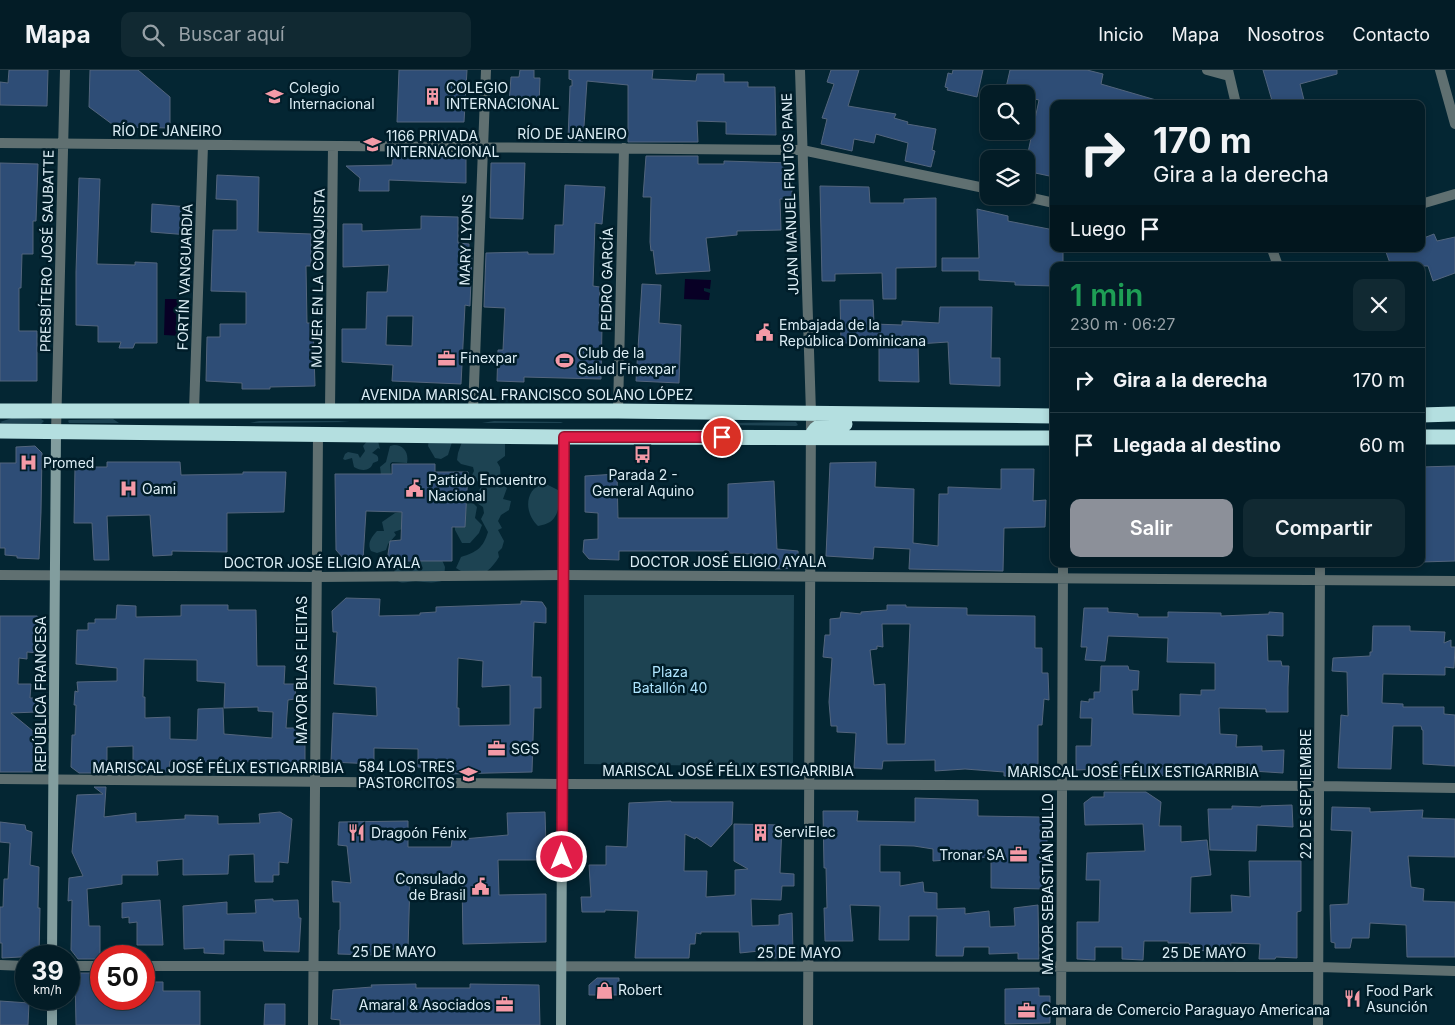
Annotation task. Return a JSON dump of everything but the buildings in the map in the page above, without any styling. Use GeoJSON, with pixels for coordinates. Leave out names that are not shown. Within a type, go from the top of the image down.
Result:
{"type":"FeatureCollection","features":[{"type":"Feature","properties":{"kind":"highway","name":"AVENIDA MARISCAL FRANCISCO SOLANO LÓPEZ"},"geometry":{"type":"LineString","coordinates":[[0,411],[618,411],[1050,416]]}},
{"type":"Feature","properties":{"kind":"highway"},"geometry":{"type":"LineString","coordinates":[[1425,415],[1455,414]]}},
{"type":"Feature","properties":{"kind":"highway"},"geometry":{"type":"LineString","coordinates":[[811,438],[814,430],[825,424],[952,423],[966,421],[982,415]]}},
{"type":"Feature","properties":{"kind":"highway"},"geometry":{"type":"LineString","coordinates":[[0,431],[564,437],[1050,438]]}},
{"type":"Feature","properties":{"kind":"highway"},"geometry":{"type":"LineString","coordinates":[[1425,437],[1455,437]]}},
{"type":"Feature","properties":{"kind":"main road","name":"REPÚBLICA FRANCESA"},"geometry":{"type":"LineString","coordinates":[[52,945],[56,432]]}},
{"type":"Feature","properties":{"kind":"main road"},"geometry":{"type":"LineString","coordinates":[[561,1025],[564,437]]}},
{"type":"Feature","properties":{"kind":"main road"},"geometry":{"type":"LineString","coordinates":[[52,1010],[52,1025]]}},
{"type":"Feature","properties":{"kind":"street","name":"PRESBÍTERO JOSÉ SAUBATTE"},"geometry":{"type":"LineString","coordinates":[[56,432],[65,70]]}},
{"type":"Feature","properties":{"kind":"street","name":"MARY LYONS"},"geometry":{"type":"LineString","coordinates":[[473,411],[486,70]]}},
{"type":"Feature","properties":{"kind":"street","name":"JUAN MANUEL FRUTOS PANE"},"geometry":{"type":"LineString","coordinates":[[800,70],[811,413],[808,1025]]}},
{"type":"Feature","properties":{"kind":"street"},"geometry":{"type":"LineString","coordinates":[[1207,70],[1228,73],[1235,100]]}},
{"type":"Feature","properties":{"kind":"street"},"geometry":{"type":"LineString","coordinates":[[1440,70],[1455,124]]}},
{"type":"Feature","properties":{"kind":"street","name":"RÍO DE JANEIRO"},"geometry":{"type":"LineString","coordinates":[[0,143],[802,150],[980,187]]}},
{"type":"Feature","properties":{"kind":"street","name":"FORTÍN VANGUARDIA"},"geometry":{"type":"LineString","coordinates":[[194,411],[203,144]]}},
{"type":"Feature","properties":{"kind":"street","name":"MUJER EN LA CONQUISTA"},"geometry":{"type":"LineString","coordinates":[[330,410],[333,146]]}},
{"type":"Feature","properties":{"kind":"street","name":"PEDRO GARCÍA"},"geometry":{"type":"LineString","coordinates":[[618,411],[624,148]]}},
{"type":"Feature","properties":{"kind":"street"},"geometry":{"type":"LineString","coordinates":[[1425,203],[1455,194]]}},
{"type":"Feature","properties":{"kind":"street"},"geometry":{"type":"LineString","coordinates":[[1035,199],[1050,202]]}},
{"type":"Feature","properties":{"kind":"street","name":"MAYOR BLAS FLEITAS"},"geometry":{"type":"LineString","coordinates":[[313,1025],[318,434]]}},
{"type":"Feature","properties":{"kind":"street","name":"MAYOR SEBASTIÁN BULLO"},"geometry":{"type":"LineString","coordinates":[[1062,1025],[1063,567]]}},
{"type":"Feature","properties":{"kind":"street","name":"22 DE SEPTIEMBRE"},"geometry":{"type":"LineString","coordinates":[[1318,1025],[1320,567]]}},
{"type":"Feature","properties":{"kind":"street","name":"DOCTOR JOSÉ ELIGIO AYALA"},"geometry":{"type":"LineString","coordinates":[[0,575],[317,577],[564,575],[1455,581]]}},
{"type":"Feature","properties":{"kind":"street","name":"MARISCAL JOSÉ FÉLIX ESTIGARRIBIA"},"geometry":{"type":"LineString","coordinates":[[0,780],[1455,788]]}},
{"type":"Feature","properties":{"kind":"street"},"geometry":{"type":"LineString","coordinates":[[0,966],[15,966]]}},
{"type":"Feature","properties":{"kind":"street","name":"25 DE MAYO"},"geometry":{"type":"LineString","coordinates":[[155,966],[1319,967],[1455,972]]}},
{"type":"Feature","properties":{"kind":"green space"},"geometry":{"type":"Polygon","coordinates":[[[12,418],[41,419],[44,421],[41,424],[0,422],[12,418]]]}},
{"type":"Feature","properties":{"kind":"green space"},"geometry":{"type":"Polygon","coordinates":[[[113,419],[119,423],[69,423],[68,421],[69,420],[113,419]]]}},
{"type":"Feature","properties":{"kind":"green space"},"geometry":{"type":"Polygon","coordinates":[[[259,421],[339,421],[350,422],[250,423],[259,421]]]}},
{"type":"Feature","properties":{"kind":"green space"},"geometry":{"type":"Polygon","coordinates":[[[494,421],[561,422],[563,423],[482,423],[494,421]]]}},
{"type":"Feature","properties":{"kind":"green space"},"geometry":{"type":"Polygon","coordinates":[[[796,422],[798,425],[796,426],[726,425],[730,423],[796,422]]]}},
{"type":"Feature","properties":{"kind":"green space"},"geometry":{"type":"Polygon","coordinates":[[[429,439],[452,442],[448,455],[441,459],[435,458],[428,446],[429,439]]]}},
{"type":"Feature","properties":{"kind":"green space"},"geometry":{"type":"Polygon","coordinates":[[[463,439],[505,440],[505,456],[497,462],[500,467],[501,482],[507,488],[503,499],[511,501],[509,510],[501,515],[498,521],[502,528],[498,530],[504,541],[502,548],[498,552],[499,557],[490,569],[475,575],[456,568],[461,557],[481,546],[488,532],[481,519],[484,513],[483,507],[474,498],[481,487],[480,482],[473,480],[471,477],[474,471],[473,467],[461,464],[457,460],[463,439]]]}},
{"type":"Feature","properties":{"kind":"green space"},"geometry":{"type":"Polygon","coordinates":[[[368,440],[378,441],[380,449],[378,448],[372,453],[377,456],[378,461],[373,463],[370,468],[365,470],[354,467],[352,458],[343,459],[348,452],[358,454],[360,458],[365,451],[363,446],[368,440]]]}},
{"type":"Feature","properties":{"kind":"green space"},"geometry":{"type":"Polygon","coordinates":[[[390,446],[401,446],[405,450],[407,463],[392,462],[390,464],[391,474],[381,475],[380,467],[386,462],[390,446]]]}},
{"type":"Feature","properties":{"kind":"green space"},"geometry":{"type":"Polygon","coordinates":[[[544,483],[558,490],[558,507],[556,515],[550,522],[538,526],[530,515],[528,502],[533,490],[544,483]]]}},
{"type":"Feature","properties":{"kind":"green space"},"geometry":{"type":"Polygon","coordinates":[[[469,502],[477,507],[475,518],[482,525],[479,533],[470,543],[462,543],[455,530],[455,509],[469,502]]]}},
{"type":"Feature","properties":{"kind":"green space"},"geometry":{"type":"Polygon","coordinates":[[[402,512],[405,516],[405,528],[394,532],[396,535],[388,544],[386,550],[377,553],[371,551],[369,545],[371,538],[377,531],[384,531],[382,522],[395,513],[402,512]]]}},
{"type":"Feature","properties":{"kind":"green space"},"geometry":{"type":"Polygon","coordinates":[[[437,548],[445,567],[444,580],[403,583],[396,580],[394,574],[395,565],[406,562],[414,567],[437,548]]]}},
{"type":"Feature","properties":{"kind":"green space","name":"Plaza Batallón 40"},"geometry":{"type":"Polygon","coordinates":[[[584,595],[794,595],[793,767],[584,764],[584,595]]]}},
{"type":"Feature","properties":{"kind":"shaded area"},"geometry":{"type":"Polygon","coordinates":[[[685,279],[711,280],[710,289],[704,288],[704,291],[710,293],[709,300],[684,299],[685,279]]]}},
{"type":"Feature","properties":{"kind":"shaded area"},"geometry":{"type":"Polygon","coordinates":[[[165,299],[183,299],[182,336],[164,335],[165,299]]]}},
{"type":"Feature","properties":{"kind":"place","name":"Colegio Internacional"},"geometry":{"type":"Point","coordinates":[275,96]}},
{"type":"Feature","properties":{"kind":"place","name":"COLEGIO INTERNACIONAL"},"geometry":{"type":"Point","coordinates":[432,96]}},
{"type":"Feature","properties":{"kind":"place","name":"1166 PRIVADA INTERNACIONAL"},"geometry":{"type":"Point","coordinates":[372,144]}},
{"type":"Feature","properties":{"kind":"place","name":"Embajada de la República Dominicana"},"geometry":{"type":"Point","coordinates":[765,333]}},
{"type":"Feature","properties":{"kind":"place","name":"Finexpar"},"geometry":{"type":"Point","coordinates":[446,358]}},
{"type":"Feature","properties":{"kind":"place","name":"Club de la Salud Finexpar"},"geometry":{"type":"Point","coordinates":[564,361]}},
{"type":"Feature","properties":{"kind":"place","name":"Parada 2 - General Aquino"},"geometry":{"type":"Point","coordinates":[643,455]}},
{"type":"Feature","properties":{"kind":"place","name":"Promed"},"geometry":{"type":"Point","coordinates":[29,463]}},
{"type":"Feature","properties":{"kind":"place","name":"Partido Encuentro Nacional"},"geometry":{"type":"Point","coordinates":[414,488]}},
{"type":"Feature","properties":{"kind":"place","name":"Oami"},"geometry":{"type":"Point","coordinates":[128,489]}},
{"type":"Feature","properties":{"kind":"place","name":"SGS"},"geometry":{"type":"Point","coordinates":[497,749]}},
{"type":"Feature","properties":{"kind":"place","name":"584 LOS TRES PASTORCITOS"},"geometry":{"type":"Point","coordinates":[469,775]}},
{"type":"Feature","properties":{"kind":"place","name":"ServiElec"},"geometry":{"type":"Point","coordinates":[760,832]}},
{"type":"Feature","properties":{"kind":"place","name":"Dragoón Fénix"},"geometry":{"type":"Point","coordinates":[357,833]}},
{"type":"Feature","properties":{"kind":"place","name":"Tronar SA"},"geometry":{"type":"Point","coordinates":[1019,855]}},
{"type":"Feature","properties":{"kind":"place","name":"Consulado de Brasil"},"geometry":{"type":"Point","coordinates":[480,887]}},
{"type":"Feature","properties":{"kind":"place","name":"Robert"},"geometry":{"type":"Point","coordinates":[604,990]}},
{"type":"Feature","properties":{"kind":"place","name":"Food Park Asunción"},"geometry":{"type":"Point","coordinates":[1352,999]}},
{"type":"Feature","properties":{"kind":"place","name":"Amaral & Asociados"},"geometry":{"type":"Point","coordinates":[505,1005]}},
{"type":"Feature","properties":{"kind":"place","name":"Camara de Comercio Paraguayo Americana"},"geometry":{"type":"Point","coordinates":[1027,1010]}},
{"type":"Feature","properties":{"kind":"route"},"geometry":{"type":"LineString","coordinates":[[562,857],[564,437],[722,437]]}}]}
